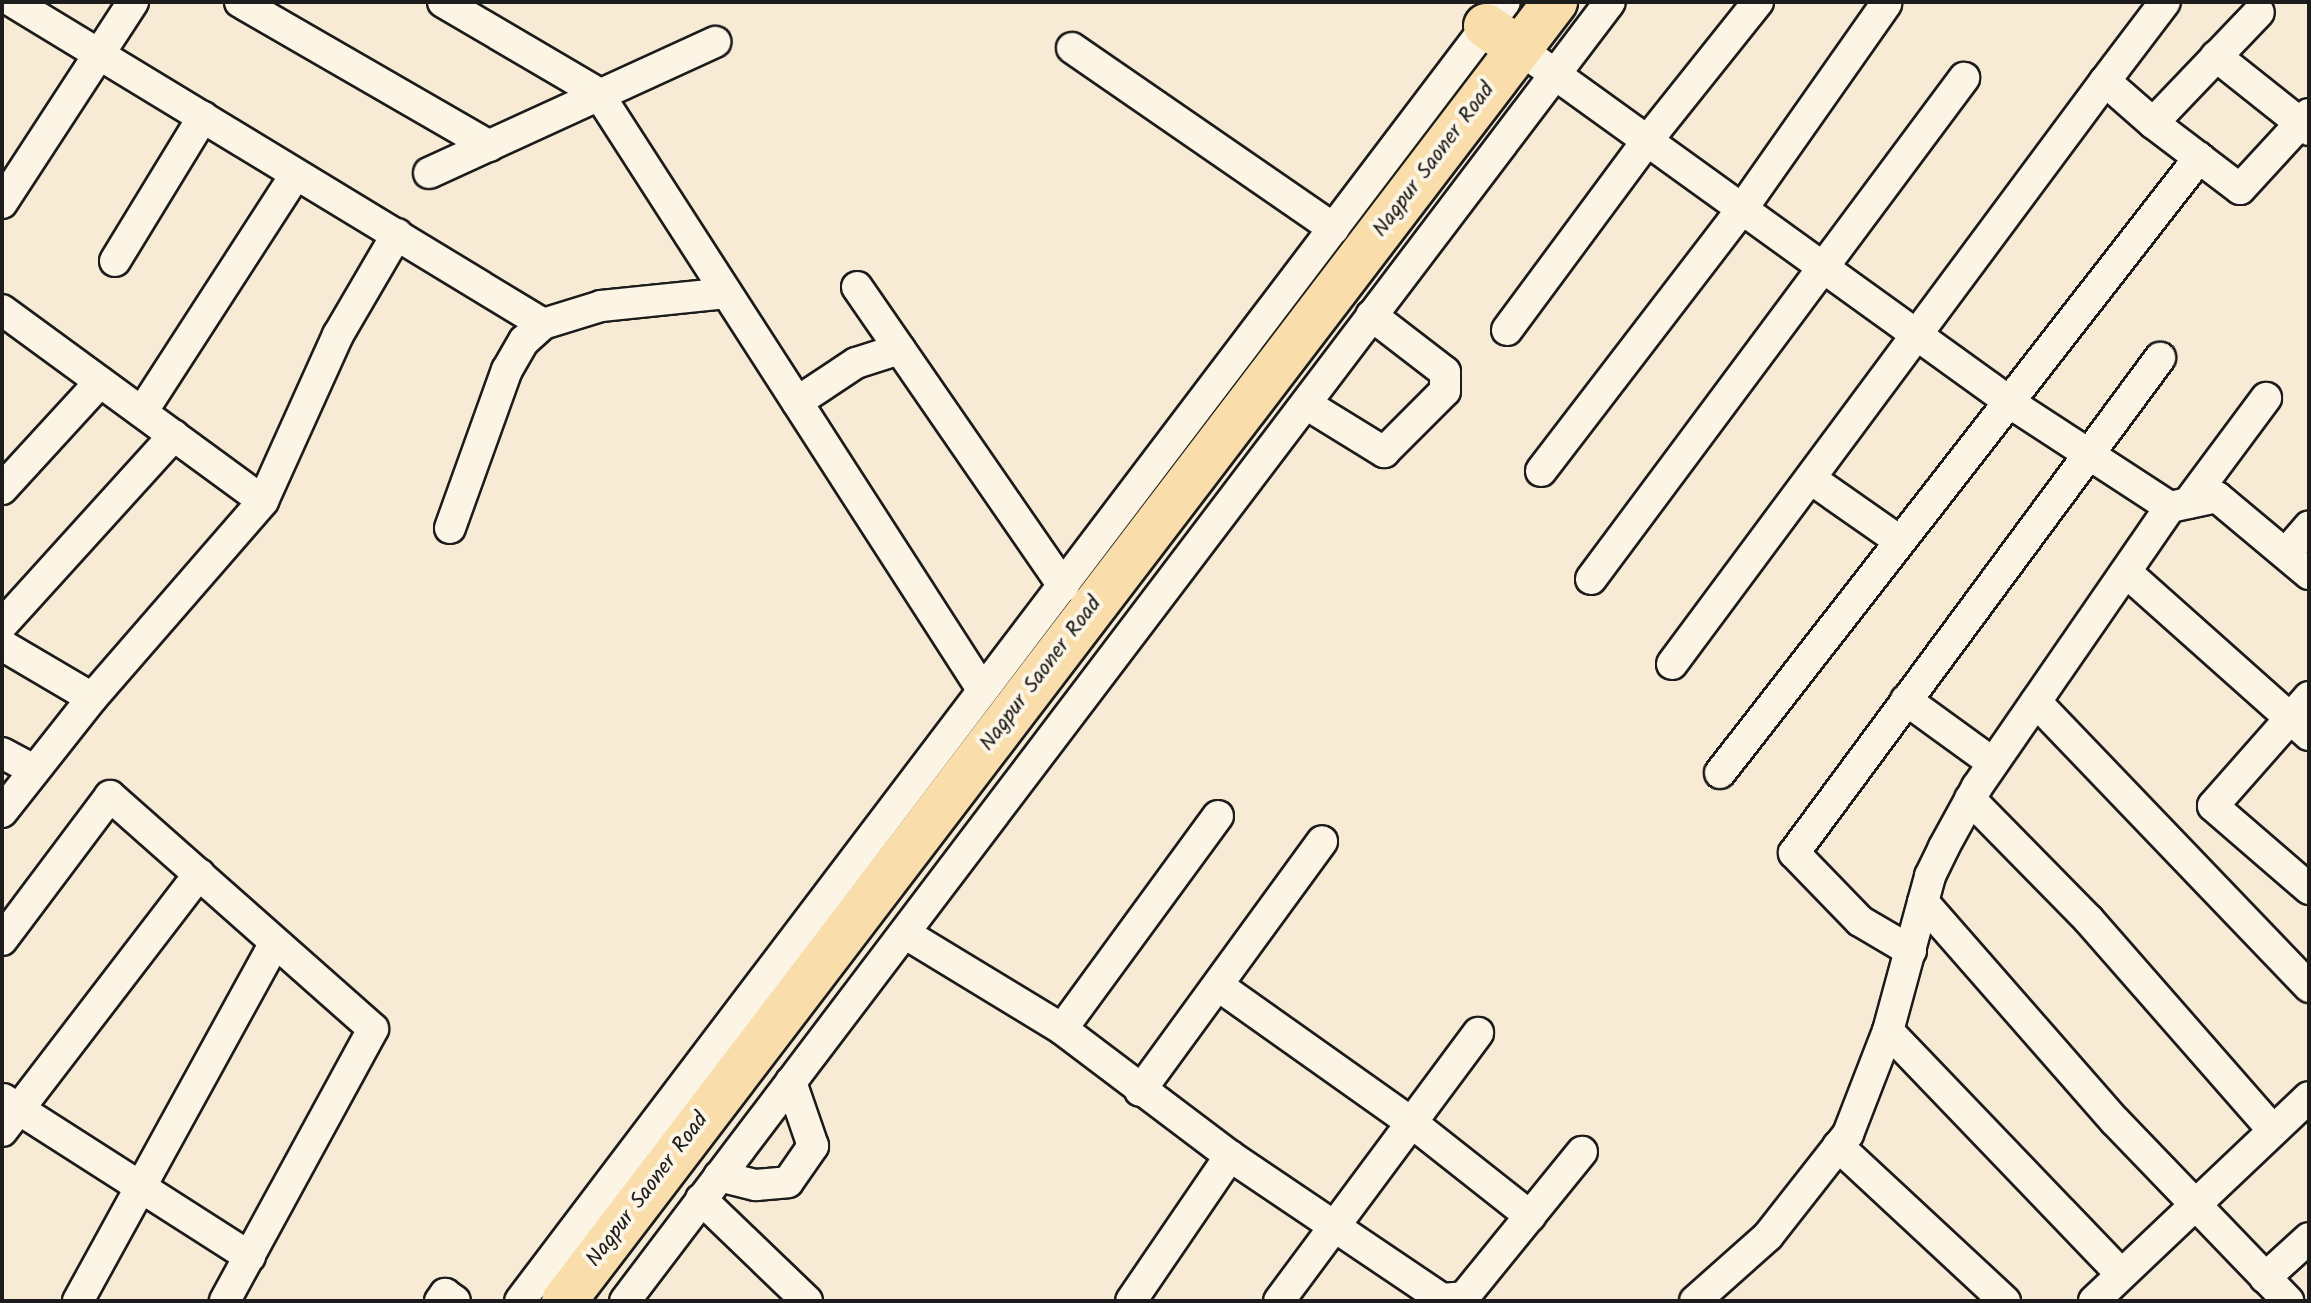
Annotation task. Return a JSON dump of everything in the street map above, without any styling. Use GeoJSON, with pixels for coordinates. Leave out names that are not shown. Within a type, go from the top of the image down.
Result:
{"type":"FeatureCollection","features":[{"type":"Feature","properties":{"kind":"highway","name":"Nagpur Saoner Road"},"geometry":{"type":"LineString","coordinates":[[564,1301],[1538,28]]}},
{"type":"Feature","properties":{"kind":"highway","name":"Nagpur Saoner Road"},"geometry":{"type":"LineString","coordinates":[[595,1301],[1538,28]]}},
{"type":"Feature","properties":{"kind":"street"},"geometry":{"type":"LineString","coordinates":[[2,17],[12,2],[543,324]]}},
{"type":"Feature","properties":{"kind":"street"},"geometry":{"type":"LineString","coordinates":[[2,203],[133,2]]}},
{"type":"Feature","properties":{"kind":"street"},"geometry":{"type":"LineString","coordinates":[[240,2],[489,146]]}},
{"type":"Feature","properties":{"kind":"street"},"geometry":{"type":"LineString","coordinates":[[443,2],[598,93],[982,689]]}},
{"type":"Feature","properties":{"kind":"street"},"geometry":{"type":"LineString","coordinates":[[520,1301],[1334,229],[1538,28],[1610,2]]}},
{"type":"Feature","properties":{"kind":"street"},"geometry":{"type":"LineString","coordinates":[[1507,330],[1647,141],[1758,2]]}},
{"type":"Feature","properties":{"kind":"street"},"geometry":{"type":"LineString","coordinates":[[1672,664],[2165,2]]}},
{"type":"Feature","properties":{"kind":"street"},"geometry":{"type":"LineString","coordinates":[[1541,471],[1742,209],[1886,4]]}},
{"type":"Feature","properties":{"kind":"street"},"geometry":{"type":"LineString","coordinates":[[2153,123],[2259,12]]}},
{"type":"Feature","properties":{"kind":"street"},"geometry":{"type":"LineString","coordinates":[[1538,28],[1647,141],[2008,400],[2092,456],[2179,505],[2217,497],[2309,574]]}},
{"type":"Feature","properties":{"kind":"street"},"geometry":{"type":"LineString","coordinates":[[625,1301],[906,934],[1371,315],[1538,28]]}},
{"type":"Feature","properties":{"kind":"street"},"geometry":{"type":"LineString","coordinates":[[429,173],[715,42]]}},
{"type":"Feature","properties":{"kind":"street"},"geometry":{"type":"LineString","coordinates":[[1072,48],[1334,229]]}},
{"type":"Feature","properties":{"kind":"street"},"geometry":{"type":"LineString","coordinates":[[2105,81],[2153,123],[2240,189],[2306,123],[2216,56]]}},
{"type":"Feature","properties":{"kind":"street"},"geometry":{"type":"LineString","coordinates":[[1591,579],[1821,266],[1964,78]]}},
{"type":"Feature","properties":{"kind":"street"},"geometry":{"type":"LineString","coordinates":[[115,261],[203,117]]}},
{"type":"Feature","properties":{"kind":"street"},"geometry":{"type":"LineString","coordinates":[[1720,773],[1898,540],[2199,158]]}},
{"type":"Feature","properties":{"kind":"street"},"geometry":{"type":"LineString","coordinates":[[142,412],[296,174]]}},
{"type":"Feature","properties":{"kind":"street"},"geometry":{"type":"LineString","coordinates":[[2,812],[92,698],[263,501],[338,335],[397,234]]}},
{"type":"Feature","properties":{"kind":"street"},"geometry":{"type":"LineString","coordinates":[[857,287],[1064,587]]}},
{"type":"Feature","properties":{"kind":"street"},"geometry":{"type":"LineString","coordinates":[[450,528],[507,370],[524,341],[543,324],[601,306],[726,293]]}},
{"type":"Feature","properties":{"kind":"street"},"geometry":{"type":"LineString","coordinates":[[1306,404],[1384,452],[1445,391],[1445,372],[1371,315]]}},
{"type":"Feature","properties":{"kind":"street"},"geometry":{"type":"LineString","coordinates":[[7,324],[100,382],[263,501]]}},
{"type":"Feature","properties":{"kind":"street"},"geometry":{"type":"LineString","coordinates":[[797,402],[856,363],[900,349]]}},
{"type":"Feature","properties":{"kind":"street"},"geometry":{"type":"LineString","coordinates":[[1911,951],[1860,921],[1794,853],[2092,456],[2160,358]]}},
{"type":"Feature","properties":{"kind":"street"},"geometry":{"type":"LineString","coordinates":[[2,489],[100,382]]}},
{"type":"Feature","properties":{"kind":"street"},"geometry":{"type":"LineString","coordinates":[[1695,1301],[1768,1236],[1848,1134],[1888,1031],[1930,876],[1970,799],[2126,572],[2266,398]]}},
{"type":"Feature","properties":{"kind":"street"},"geometry":{"type":"LineString","coordinates":[[2,625],[174,435]]}},
{"type":"Feature","properties":{"kind":"street"},"geometry":{"type":"LineString","coordinates":[[1811,479],[1898,540]]}},
{"type":"Feature","properties":{"kind":"street"},"geometry":{"type":"LineString","coordinates":[[2286,553],[2309,527]]}},
{"type":"Feature","properties":{"kind":"street"},"geometry":{"type":"LineString","coordinates":[[2126,572],[2303,717],[2213,806],[2309,889]]}},
{"type":"Feature","properties":{"kind":"street"},"geometry":{"type":"LineString","coordinates":[[2,645],[92,698]]}},
{"type":"Feature","properties":{"kind":"street"},"geometry":{"type":"LineString","coordinates":[[1906,700],[1993,763]]}},
{"type":"Feature","properties":{"kind":"street"},"geometry":{"type":"LineString","coordinates":[[2036,702],[2309,987]]}},
{"type":"Feature","properties":{"kind":"street"},"geometry":{"type":"LineString","coordinates":[[2,753],[34,770]]}},
{"type":"Feature","properties":{"kind":"street"},"geometry":{"type":"LineString","coordinates":[[2,940],[110,796],[373,1029],[225,1301]]}},
{"type":"Feature","properties":{"kind":"street"},"geometry":{"type":"LineString","coordinates":[[1970,799],[2088,919],[2273,1130]]}},
{"type":"Feature","properties":{"kind":"street"},"geometry":{"type":"LineString","coordinates":[[1062,1029],[1218,816]]}},
{"type":"Feature","properties":{"kind":"street"},"geometry":{"type":"LineString","coordinates":[[1140,1091],[1220,987],[1322,841]]}},
{"type":"Feature","properties":{"kind":"street"},"geometry":{"type":"LineString","coordinates":[[199,874],[8,1112],[145,1185],[250,1257]]}},
{"type":"Feature","properties":{"kind":"street"},"geometry":{"type":"LineString","coordinates":[[1923,902],[2270,1291],[2309,1238]]}},
{"type":"Feature","properties":{"kind":"street"},"geometry":{"type":"LineString","coordinates":[[906,934],[1062,1029],[1140,1091],[1230,1156],[1330,1227],[1442,1299],[1464,1297],[1582,1152]]}},
{"type":"Feature","properties":{"kind":"street"},"geometry":{"type":"LineString","coordinates":[[78,1301],[145,1185],[275,942]]}},
{"type":"Feature","properties":{"kind":"street"},"geometry":{"type":"LineString","coordinates":[[1220,987],[1411,1122],[1530,1216]]}},
{"type":"Feature","properties":{"kind":"street"},"geometry":{"type":"LineString","coordinates":[[1888,1031],[2121,1274]]}},
{"type":"Feature","properties":{"kind":"street"},"geometry":{"type":"LineString","coordinates":[[1279,1301],[1330,1227],[1478,1033]]}},
{"type":"Feature","properties":{"kind":"street"},"geometry":{"type":"LineString","coordinates":[[710,1187],[788,1182],[813,1146],[791,1082]]}},
{"type":"Feature","properties":{"kind":"street"},"geometry":{"type":"LineString","coordinates":[[2094,1301],[2309,1097]]}},
{"type":"Feature","properties":{"kind":"street"},"geometry":{"type":"LineString","coordinates":[[1838,1146],[2005,1301]]}},
{"type":"Feature","properties":{"kind":"street"},"geometry":{"type":"LineString","coordinates":[[1131,1301],[1230,1156]]}},
{"type":"Feature","properties":{"kind":"street"},"geometry":{"type":"LineString","coordinates":[[710,1187],[807,1301]]}},
{"type":"Feature","properties":{"kind":"street"},"geometry":{"type":"LineString","coordinates":[[440,1301],[445,1294],[455,1301]]}}]}
